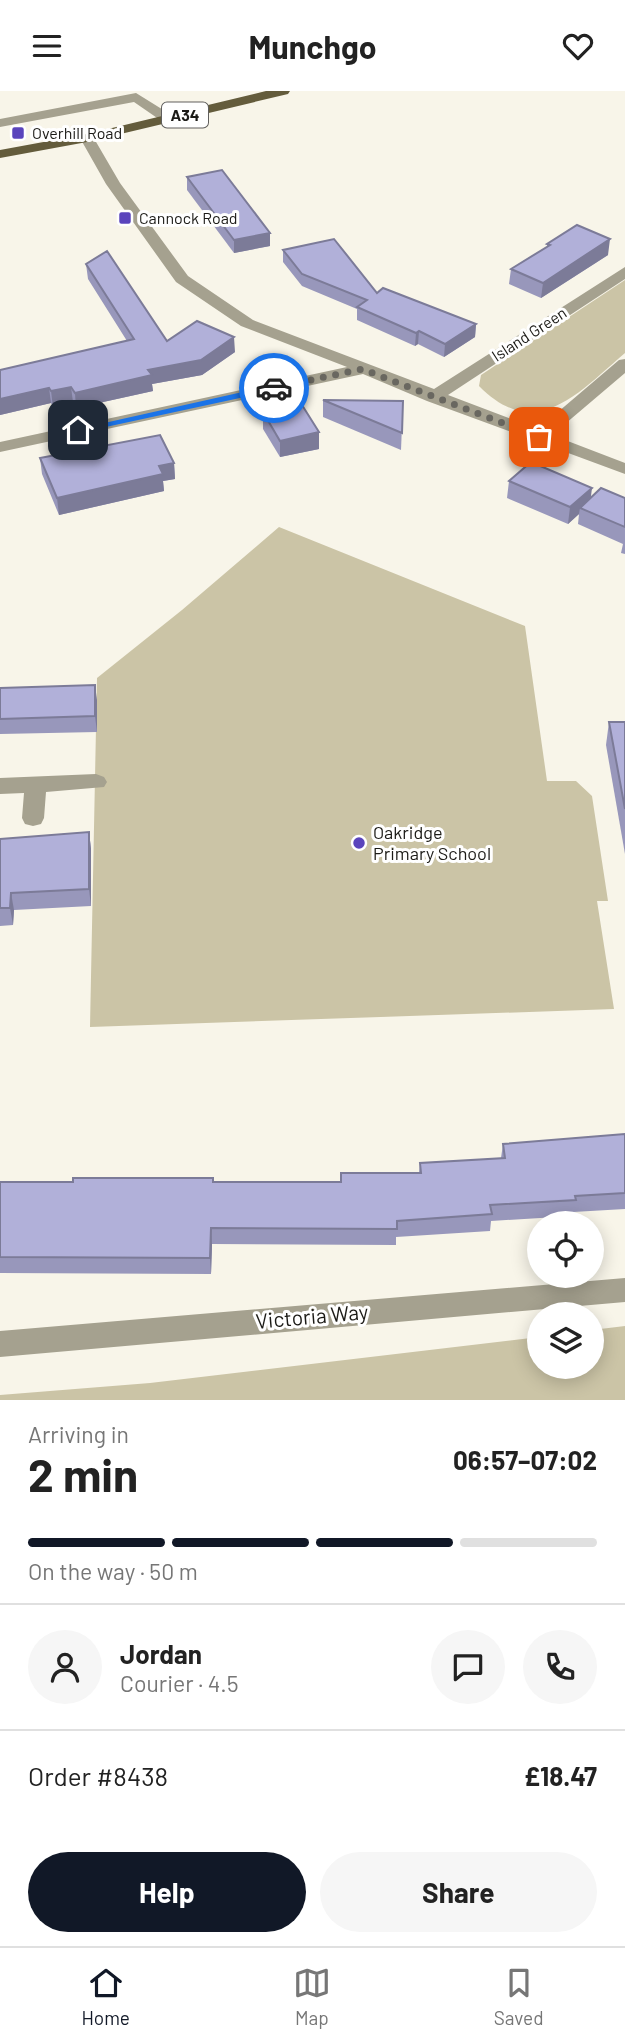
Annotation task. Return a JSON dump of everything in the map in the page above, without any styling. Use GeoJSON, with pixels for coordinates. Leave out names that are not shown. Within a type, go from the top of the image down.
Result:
{"type":"FeatureCollection","features":[{"type":"Feature","properties":{"kind":"main road","name":"A34"},"geometry":{"type":"LineString","coordinates":[[0,154],[87,138],[283,91]]}},
{"type":"Feature","properties":{"kind":"street"},"geometry":{"type":"LineString","coordinates":[[0,123],[135,97],[168,119]]}},
{"type":"Feature","properties":{"kind":"street"},"geometry":{"type":"LineString","coordinates":[[87,138],[113,184],[182,279],[247,323],[625,469]]}},
{"type":"Feature","properties":{"kind":"street","name":"Island Green"},"geometry":{"type":"LineString","coordinates":[[433,397],[625,272]]}},
{"type":"Feature","properties":{"kind":"street"},"geometry":{"type":"LineString","coordinates":[[539,437],[625,364]]}},
{"type":"Feature","properties":{"kind":"street"},"geometry":{"type":"LineString","coordinates":[[0,447],[362,369]]}},
{"type":"Feature","properties":{"kind":"street"},"geometry":{"type":"LineString","coordinates":[[0,786],[96,782]]}},
{"type":"Feature","properties":{"kind":"street"},"geometry":{"type":"LineString","coordinates":[[33,818],[36,784]]}},
{"type":"Feature","properties":{"kind":"street","name":"Victoria Way"},"geometry":{"type":"LineString","coordinates":[[0,1344],[625,1290]]}},
{"type":"Feature","properties":{"kind":"shaded area"},"geometry":{"type":"Polygon","coordinates":[[[625,280],[625,353],[574,396],[556,406],[538,411],[519,411],[500,403],[479,386],[481,375],[625,280]]]}},
{"type":"Feature","properties":{"kind":"shaded area","name":"Oakridge Primary School"},"geometry":{"type":"Polygon","coordinates":[[[279,527],[525,626],[547,781],[576,781],[592,796],[608,901],[597,901],[614,1009],[90,1027],[97,678],[279,527]]]}},
{"type":"Feature","properties":{"kind":"shaded area"},"geometry":{"type":"Polygon","coordinates":[[[625,1326],[625,1400],[0,1400],[0,1395],[150,1383],[527,1338],[527,1379],[604,1379],[604,1329],[625,1326]]]}},
{"type":"Feature","properties":{"kind":"building"},"geometry":{"type":"Polygon","coordinates":[[[222,170],[270,233],[234,240],[187,177],[222,170]]]}},
{"type":"Feature","properties":{"kind":"building"},"geometry":{"type":"Polygon","coordinates":[[[577,225],[610,239],[543,283],[511,269],[550,245],[547,244],[577,225]]]}},
{"type":"Feature","properties":{"kind":"building"},"geometry":{"type":"Polygon","coordinates":[[[334,239],[377,293],[383,288],[476,324],[445,344],[419,331],[416,333],[357,307],[367,300],[302,274],[283,250],[334,239]]]}},
{"type":"Feature","properties":{"kind":"building"},"geometry":{"type":"Polygon","coordinates":[[[107,251],[167,341],[197,321],[234,337],[201,360],[148,370],[152,375],[75,393],[71,387],[51,391],[49,388],[0,399],[0,370],[134,339],[86,264],[107,251]]]}},
{"type":"Feature","properties":{"kind":"building"},"geometry":{"type":"Polygon","coordinates":[[[323,400],[403,401],[402,433],[323,400]]]}},
{"type":"Feature","properties":{"kind":"building"},"geometry":{"type":"Polygon","coordinates":[[[302,405],[319,432],[280,441],[263,412],[302,405]]]}},
{"type":"Feature","properties":{"kind":"building"},"geometry":{"type":"Polygon","coordinates":[[[160,435],[174,463],[159,466],[163,474],[57,498],[40,458],[160,435]]]}},
{"type":"Feature","properties":{"kind":"building"},"geometry":{"type":"Polygon","coordinates":[[[531,462],[592,488],[570,507],[509,481],[531,462]]]}},
{"type":"Feature","properties":{"kind":"building"},"geometry":{"type":"Polygon","coordinates":[[[601,488],[625,498],[625,527],[580,508],[601,488]]]}},
{"type":"Feature","properties":{"kind":"building"},"geometry":{"type":"Polygon","coordinates":[[[95,685],[95,716],[0,719],[0,688],[95,685]]]}},
{"type":"Feature","properties":{"kind":"building"},"geometry":{"type":"Polygon","coordinates":[[[609,722],[625,722],[625,809],[609,722]]]}},
{"type":"Feature","properties":{"kind":"building"},"geometry":{"type":"Polygon","coordinates":[[[89,832],[89,889],[11,893],[10,908],[0,908],[0,839],[89,832]]]}},
{"type":"Feature","properties":{"kind":"building"},"geometry":{"type":"Polygon","coordinates":[[[625,1134],[625,1193],[575,1196],[576,1200],[490,1205],[492,1214],[397,1221],[397,1229],[211,1228],[210,1258],[0,1257],[0,1182],[73,1182],[73,1178],[213,1178],[213,1182],[341,1182],[341,1173],[421,1173],[420,1163],[505,1158],[503,1144],[625,1134]]]}},
{"type":"Feature","properties":{"kind":"way so far"},"geometry":{"type":"LineString","coordinates":[[274,388],[362,369],[539,437]]}},
{"type":"Feature","properties":{"kind":"place","name":"Overhill Road"},"geometry":{"type":"Point","coordinates":[18,133]}},
{"type":"Feature","properties":{"kind":"place","name":"Cannock Road"},"geometry":{"type":"Point","coordinates":[125,218]}},
{"type":"Feature","properties":{"kind":"place","name":"Oakridge Primary School"},"geometry":{"type":"Point","coordinates":[359,843]}},
{"type":"Feature","properties":{"kind":"route"},"geometry":{"type":"LineString","coordinates":[[78,430],[274,388]]}}]}
